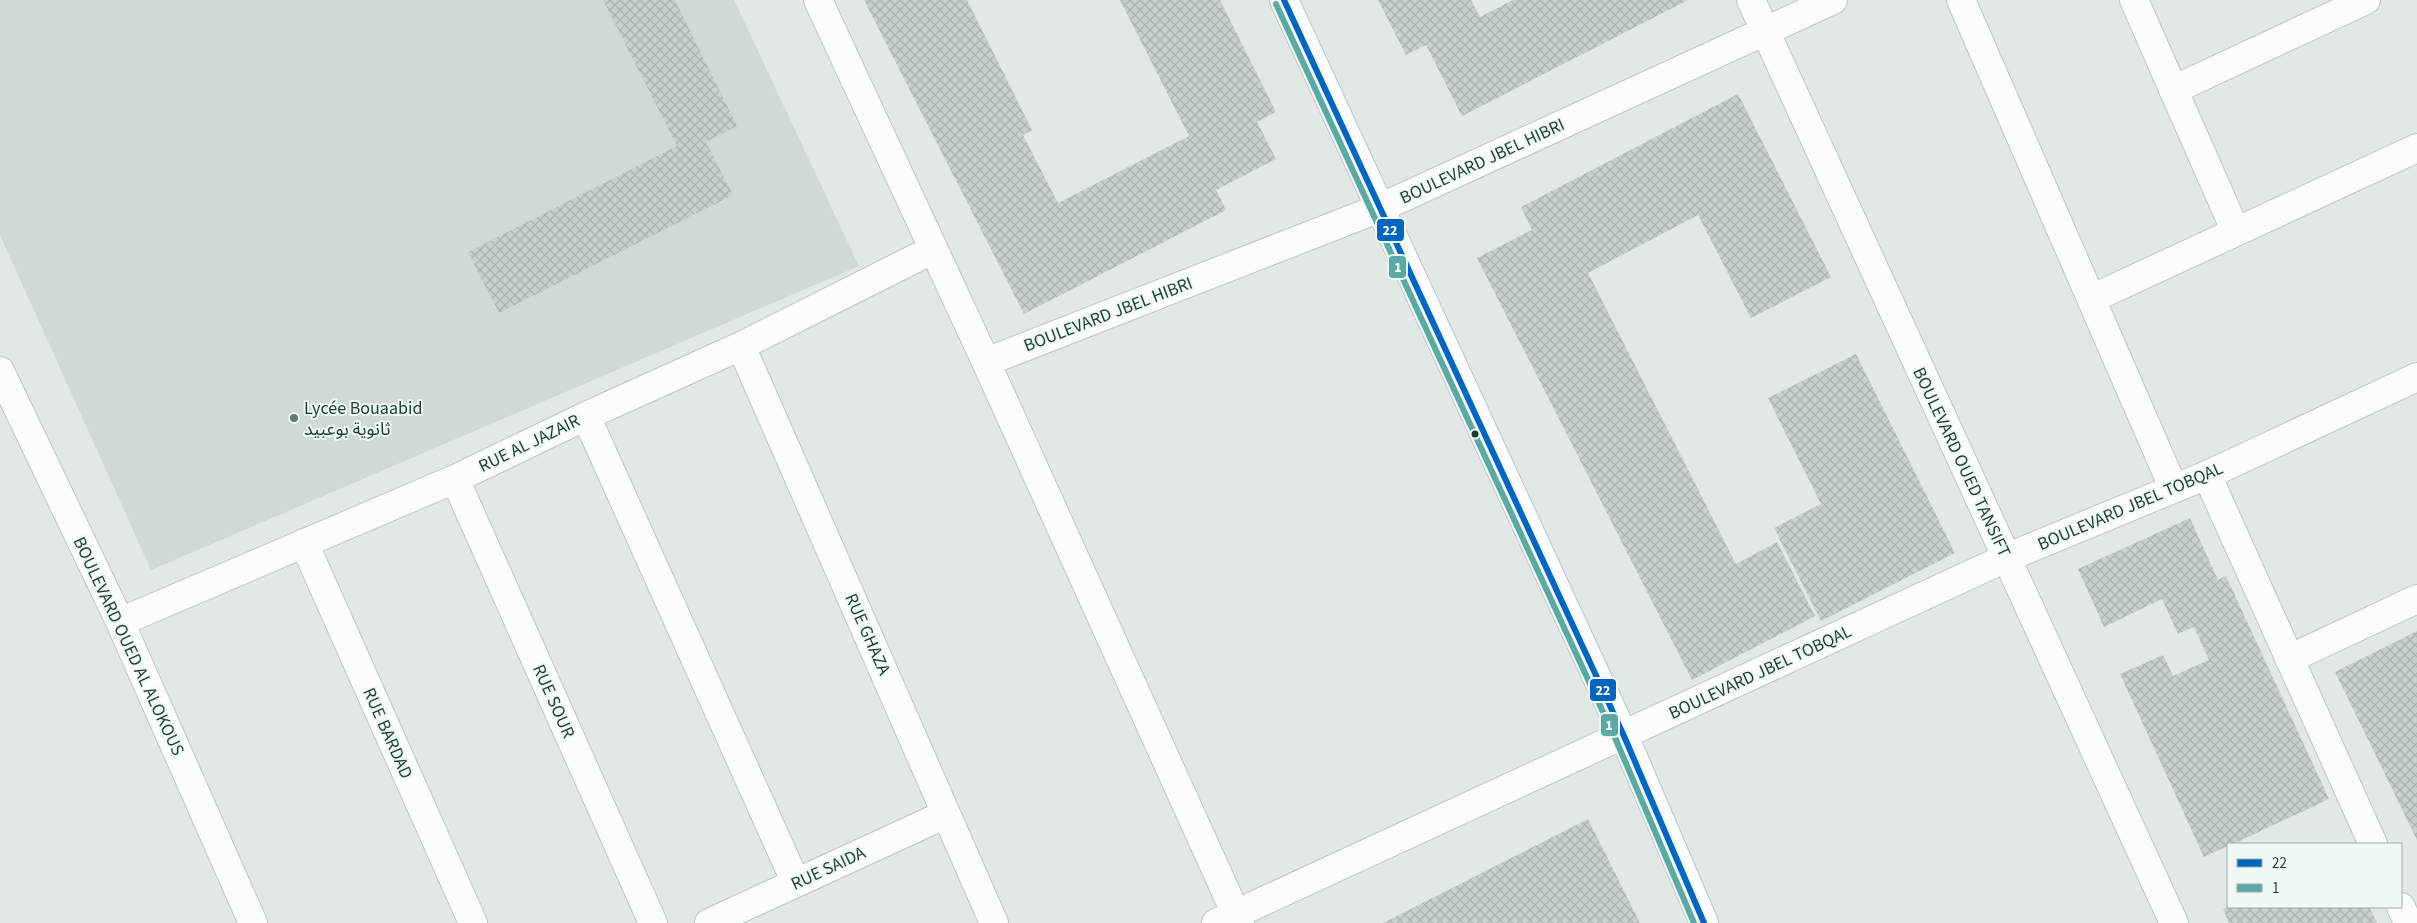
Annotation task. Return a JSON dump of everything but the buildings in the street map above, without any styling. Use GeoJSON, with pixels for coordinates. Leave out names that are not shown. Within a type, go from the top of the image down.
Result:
{"type":"FeatureCollection","features":[{"type":"Feature","properties":{"kind":"street"},"geometry":{"type":"LineString","coordinates":[[818,0],[932,250],[986,362],[1231,920]]}},
{"type":"Feature","properties":{"kind":"street"},"geometry":{"type":"LineString","coordinates":[[1284,0],[1624,736],[1704,923]]}},
{"type":"Feature","properties":{"kind":"street","name":"BOULEVARD OUED TANSIFT"},"geometry":{"type":"LineString","coordinates":[[1751,0],[2174,923]]}},
{"type":"Feature","properties":{"kind":"street","name":"BOULEVARD JBEL HIBRI"},"geometry":{"type":"LineString","coordinates":[[986,362],[1380,208],[1833,0]]}},
{"type":"Feature","properties":{"kind":"street"},"geometry":{"type":"LineString","coordinates":[[1961,0],[2173,487]]}},
{"type":"Feature","properties":{"kind":"street"},"geometry":{"type":"LineString","coordinates":[[2134,0],[2236,232]]}},
{"type":"Feature","properties":{"kind":"street"},"geometry":{"type":"LineString","coordinates":[[2173,90],[2366,0]]}},
{"type":"Feature","properties":{"kind":"street"},"geometry":{"type":"LineString","coordinates":[[2091,299],[2417,148]]}},
{"type":"Feature","properties":{"kind":"street","name":"RUE AL JAZAIR"},"geometry":{"type":"LineString","coordinates":[[120,622],[455,479],[586,416],[741,346],[932,250]]}},
{"type":"Feature","properties":{"kind":"street","name":"RUE GHAZA"},"geometry":{"type":"LineString","coordinates":[[741,346],[994,923]]}},
{"type":"Feature","properties":{"kind":"street","name":"BOULEVARD OUED AL ALOKOUS"},"geometry":{"type":"LineString","coordinates":[[0,371],[120,622],[253,923]]}},
{"type":"Feature","properties":{"kind":"street","name":"BOULEVARD JBEL TOBQAL"},"geometry":{"type":"LineString","coordinates":[[1231,920],[2006,558],[2173,487],[2207,475],[2417,377]]}},
{"type":"Feature","properties":{"kind":"street"},"geometry":{"type":"LineString","coordinates":[[586,416],[796,882]]}},
{"type":"Feature","properties":{"kind":"street"},"geometry":{"type":"LineString","coordinates":[[2207,475],[2372,843]]}},
{"type":"Feature","properties":{"kind":"street","name":"RUE SOUR"},"geometry":{"type":"LineString","coordinates":[[455,479],[653,923]]}},
{"type":"Feature","properties":{"kind":"street","name":"RUE BARDAD"},"geometry":{"type":"LineString","coordinates":[[304,543],[473,923]]}},
{"type":"Feature","properties":{"kind":"street"},"geometry":{"type":"LineString","coordinates":[[2289,659],[2417,599]]}},
{"type":"Feature","properties":{"kind":"street","name":"RUE SAIDA"},"geometry":{"type":"LineString","coordinates":[[709,923],[946,814]]}},
{"type":"Feature","properties":{"kind":"street"},"geometry":{"type":"LineString","coordinates":[[2402,908],[2408,923]]}},
{"type":"Feature","properties":{"kind":"shaded area","name":"Lycée Bouaabid ثانوية بوعبيد"},"geometry":{"type":"Polygon","coordinates":[[[0,0],[734,0],[859,266],[151,570],[0,235],[0,0]]]}},
{"type":"Feature","properties":{"kind":"transit line","name":"22"},"geometry":{"type":"LineString","coordinates":[[1284,0],[1624,736],[1704,923]]}},
{"type":"Feature","properties":{"kind":"transit line","name":"1"},"geometry":{"type":"LineString","coordinates":[[1276,4],[1616,740],[1694,923]]}},
{"type":"Feature","properties":{"kind":"place","name":"Lycée Bouaabid ثانوية بوعبيد"},"geometry":{"type":"Point","coordinates":[294,418]}}]}
